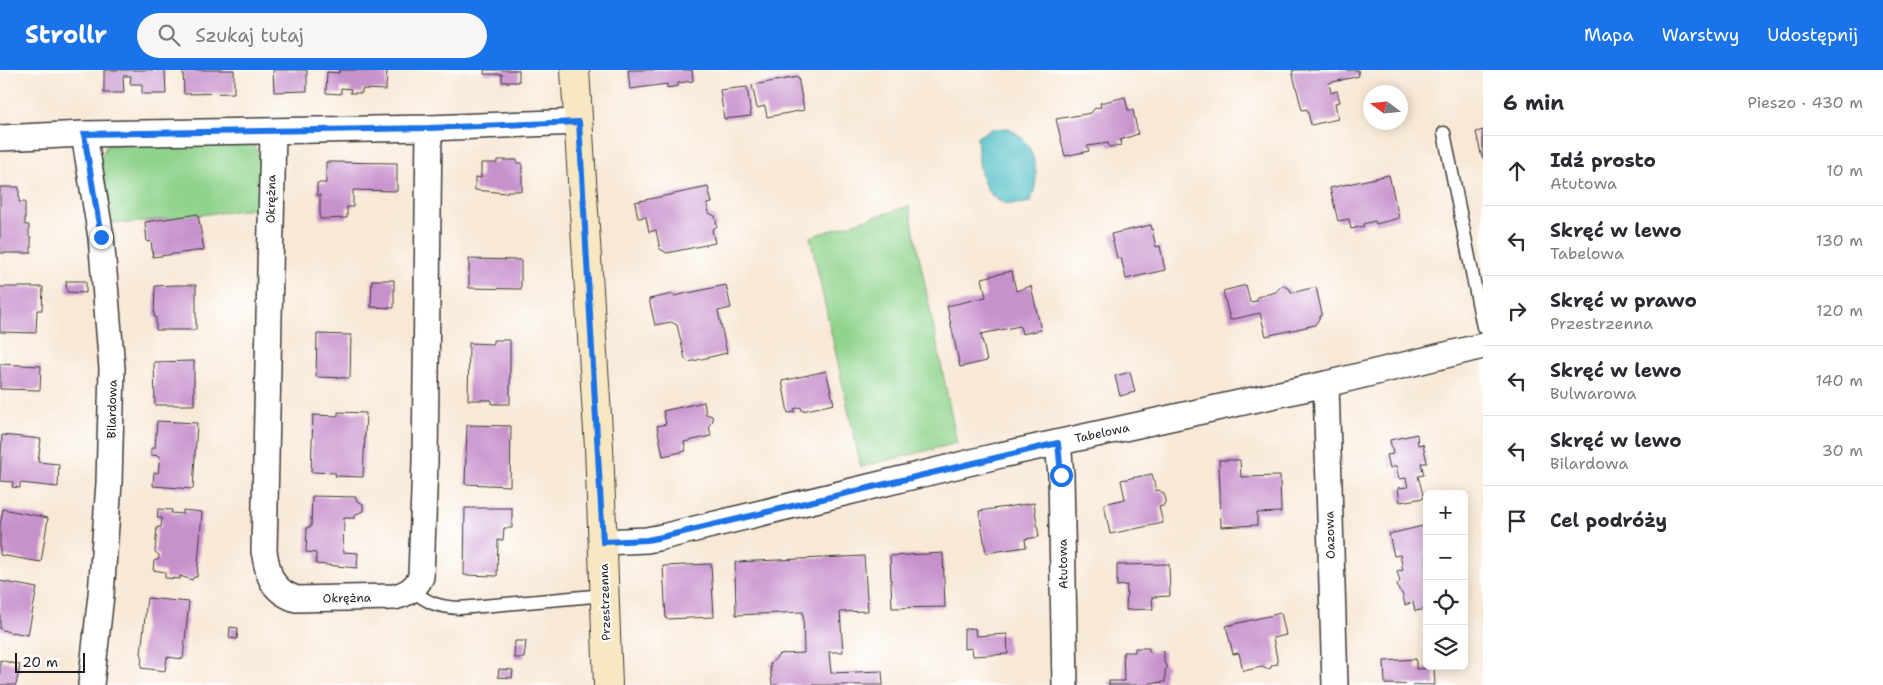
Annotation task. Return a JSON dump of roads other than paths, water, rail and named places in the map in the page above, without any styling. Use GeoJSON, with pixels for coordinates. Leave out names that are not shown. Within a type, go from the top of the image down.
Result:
{"type":"FeatureCollection","features":[{"type":"Feature","properties":{"kind":"street","name":"Przestrzenna"},"geometry":{"type":"LineString","coordinates":[[576,70],[603,542],[608,685]]}},
{"type":"Feature","properties":{"kind":"street"},"geometry":{"type":"LineString","coordinates":[[0,138],[84,134],[429,128],[579,122]]}},
{"type":"Feature","properties":{"kind":"street"},"geometry":{"type":"LineString","coordinates":[[411,590],[418,584],[421,577],[422,558],[429,128]]}},
{"type":"Feature","properties":{"kind":"street","name":"Okrężna"},"geometry":{"type":"LineString","coordinates":[[273,132],[264,551],[267,569],[272,582],[283,594],[296,599],[394,597],[406,594],[411,590]]}},
{"type":"Feature","properties":{"kind":"street","name":"Bilardowa"},"geometry":{"type":"LineString","coordinates":[[84,134],[101,237],[112,368],[112,420],[102,595],[91,685]]}},
{"type":"Feature","properties":{"kind":"street","name":"Tabelowa"},"geometry":{"type":"LineString","coordinates":[[603,542],[647,540],[662,537],[1058,443],[1326,384],[1483,346]]}},
{"type":"Feature","properties":{"kind":"street","name":"Oazowa"},"geometry":{"type":"LineString","coordinates":[[1326,384],[1335,685]]}},
{"type":"Feature","properties":{"kind":"street","name":"Atutowa"},"geometry":{"type":"LineString","coordinates":[[1058,443],[1061,475],[1065,685]]}},
{"type":"Feature","properties":{"kind":"lane"},"geometry":{"type":"LineString","coordinates":[[1444,133],[1483,327]]}},
{"type":"Feature","properties":{"kind":"lane"},"geometry":{"type":"LineString","coordinates":[[411,590],[428,602],[442,608],[605,595]]}},
{"type":"Feature","properties":{"kind":"water"},"geometry":{"type":"Polygon","coordinates":[[[1008,128],[1021,137],[1030,148],[1036,170],[1035,187],[1031,202],[1008,204],[998,200],[991,194],[982,177],[977,137],[991,129],[1008,128]]]}}]}
